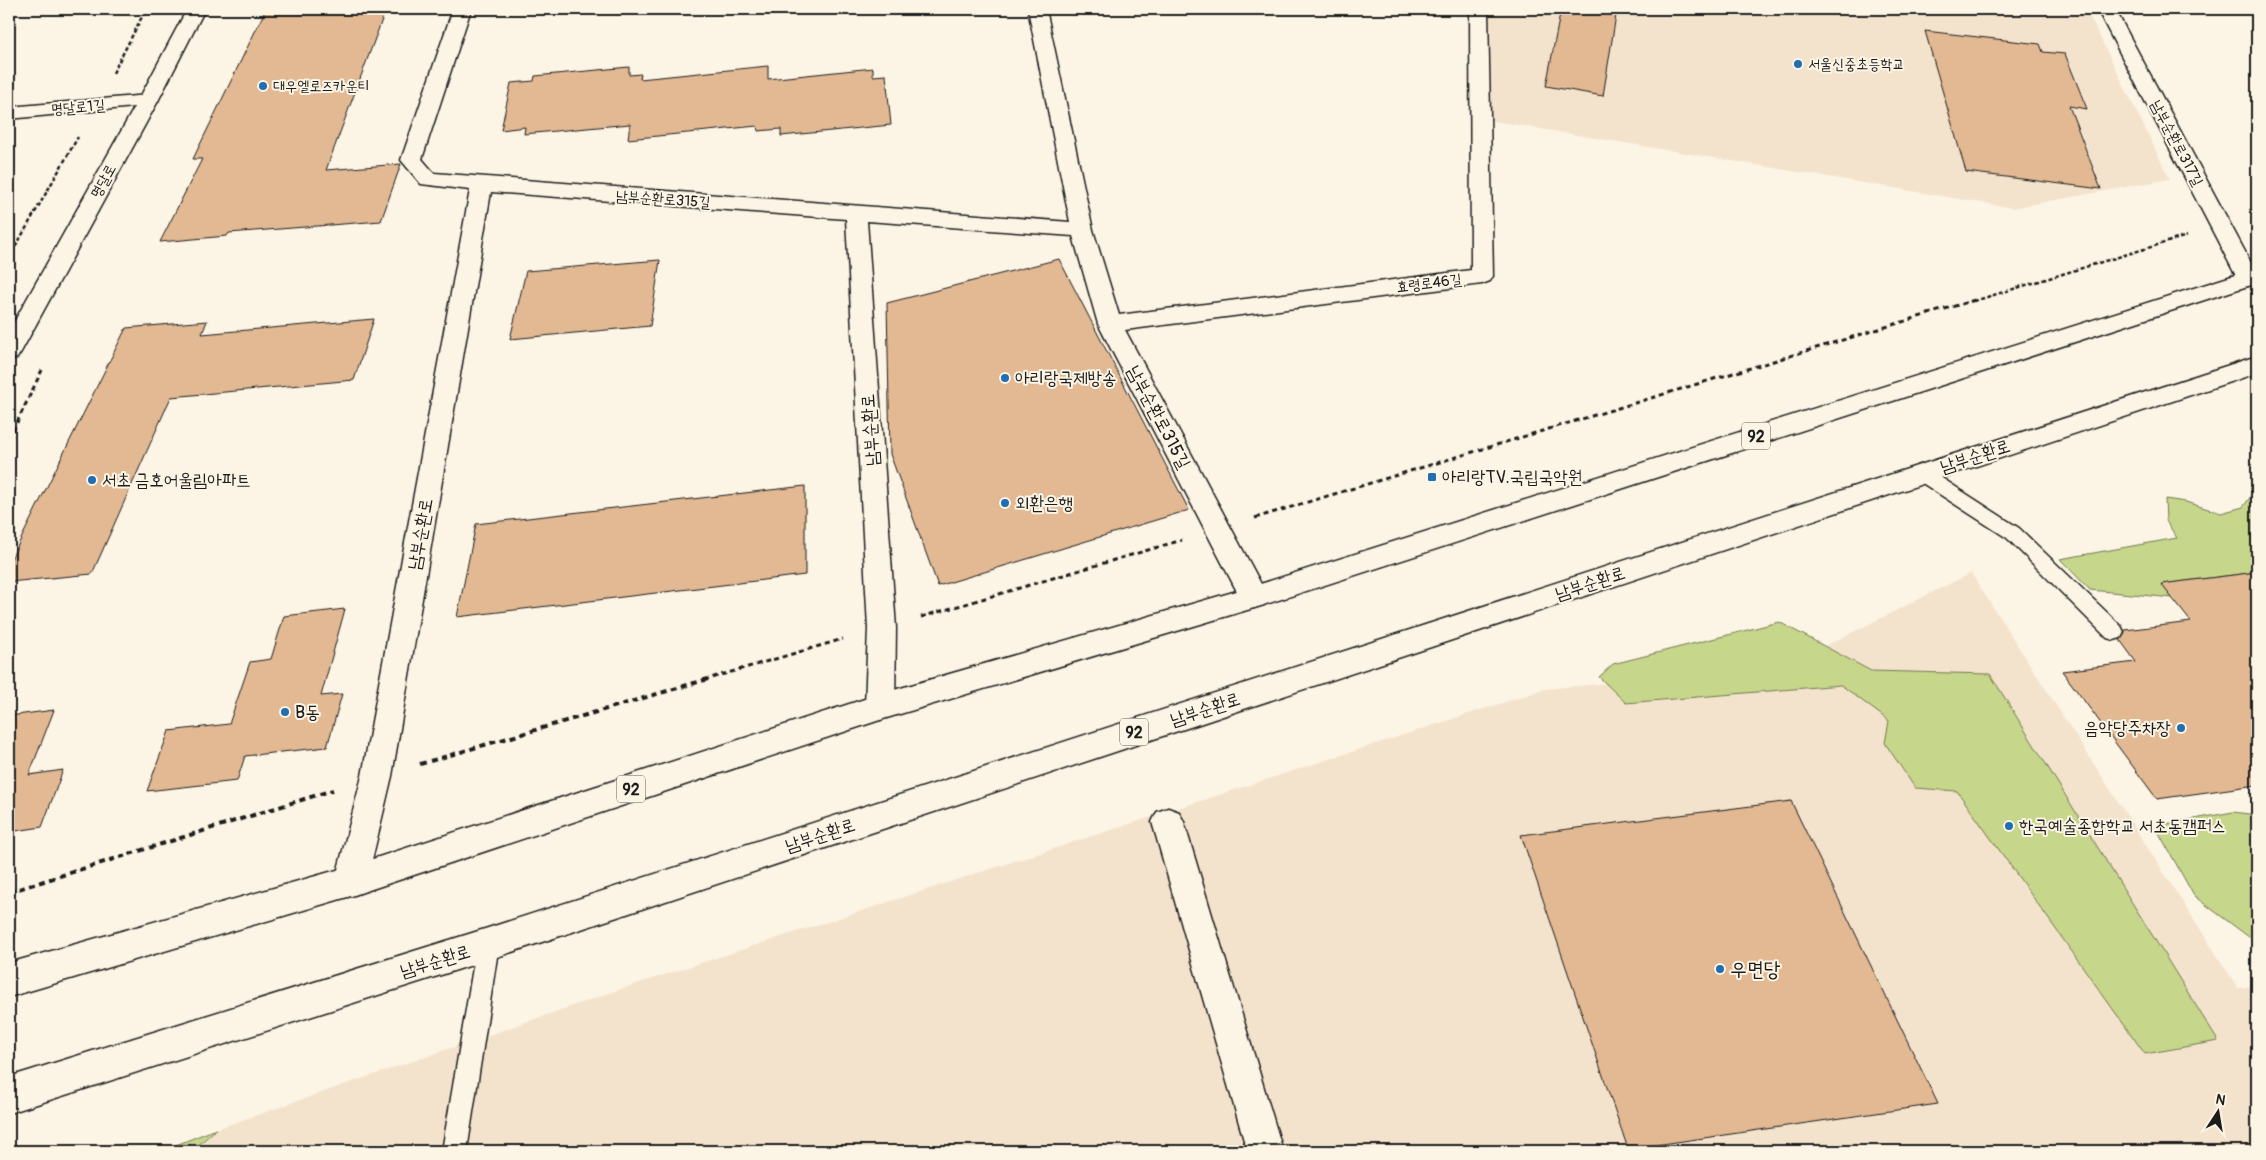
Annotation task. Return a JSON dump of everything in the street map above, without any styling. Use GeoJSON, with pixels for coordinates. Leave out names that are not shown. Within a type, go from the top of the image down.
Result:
{"type":"FeatureCollection","features":[{"type":"Feature","properties":{"kind":"street","name":"명달로"},"geometry":{"type":"LineString","coordinates":[[9,352],[148,101],[196,9]]}},
{"type":"Feature","properties":{"kind":"street","name":"남부순환로315길"},"geometry":{"type":"LineString","coordinates":[[462,9],[411,160],[428,179],[482,185],[1082,230]]}},
{"type":"Feature","properties":{"kind":"street","name":"남부순환로315길"},"geometry":{"type":"LineString","coordinates":[[1037,9],[1082,230],[1110,324],[1254,597]]}},
{"type":"Feature","properties":{"kind":"street","name":"효령로46길"},"geometry":{"type":"LineString","coordinates":[[1110,324],[1482,276],[1479,9]]}},
{"type":"Feature","properties":{"kind":"street","name":"남부순환로317길"},"geometry":{"type":"LineString","coordinates":[[2106,9],[2221,226],[2253,276]]}},
{"type":"Feature","properties":{"kind":"street","name":"명달로1길"},"geometry":{"type":"LineString","coordinates":[[9,113],[148,101]]}},
{"type":"Feature","properties":{"kind":"street","name":"남부순환로"},"geometry":{"type":"LineString","coordinates":[[351,881],[377,776],[482,185]]}},
{"type":"Feature","properties":{"kind":"street","name":"남부순환로"},"geometry":{"type":"LineString","coordinates":[[856,213],[882,628],[880,707]]}},
{"type":"Feature","properties":{"kind":"street","name":"92"},"geometry":{"type":"LineString","coordinates":[[9,980],[351,881],[880,707],[1254,597],[2253,276]]}},
{"type":"Feature","properties":{"kind":"street","name":"남부순환로"},"geometry":{"type":"LineString","coordinates":[[9,1095],[488,944],[2257,364]]}},
{"type":"Feature","properties":{"kind":"street"},"geometry":{"type":"LineString","coordinates":[[1168,822],[1265,1151]]}},
{"type":"Feature","properties":{"kind":"lane"},"geometry":{"type":"LineString","coordinates":[[1922,474],[2013,533],[2114,632]]}},
{"type":"Feature","properties":{"kind":"lane"},"geometry":{"type":"LineString","coordinates":[[454,1151],[488,944]]}},
{"type":"Feature","properties":{"kind":"path"},"geometry":{"type":"LineString","coordinates":[[9,892],[377,776],[1218,530],[2221,226]]}},
{"type":"Feature","properties":{"kind":"shaded area","name":"서울신중초등학교"},"geometry":{"type":"Polygon","coordinates":[[[1483,9],[2086,9],[2170,179],[2013,208],[1481,119],[1483,9]]]}},
{"type":"Feature","properties":{"kind":"shaded area"},"geometry":{"type":"Polygon","coordinates":[[[1971,573],[2238,988],[2257,986],[2257,1151],[192,1151],[216,1129],[630,986],[1545,689],[1785,666],[1971,573]]]}},
{"type":"Feature","properties":{"kind":"green space"},"geometry":{"type":"Polygon","coordinates":[[[2257,488],[2257,572],[2162,584],[2173,598],[2090,590],[2060,559],[2177,538],[2166,521],[2165,499],[2186,502],[2221,513],[2243,507],[2257,488]]]}},
{"type":"Feature","properties":{"kind":"green space"},"geometry":{"type":"Polygon","coordinates":[[[1779,622],[1871,671],[1990,674],[2218,1041],[2145,1054],[1957,791],[1915,788],[1885,743],[1889,721],[1841,685],[1626,703],[1599,677],[1613,664],[1779,622]]]}},
{"type":"Feature","properties":{"kind":"green space"},"geometry":{"type":"Polygon","coordinates":[[[2233,812],[2257,815],[2257,943],[2194,896],[2155,826],[2233,812]]]}},
{"type":"Feature","properties":{"kind":"green space"},"geometry":{"type":"Polygon","coordinates":[[[216,1129],[192,1151],[161,1151],[216,1129]]]}},
{"type":"Feature","properties":{"kind":"building"},"geometry":{"type":"Polygon","coordinates":[[[266,9],[386,9],[326,170],[401,164],[381,221],[229,233],[227,236],[160,242],[202,159],[193,159],[266,9]]]}},
{"type":"Feature","properties":{"kind":"building"},"geometry":{"type":"Polygon","coordinates":[[[1561,9],[1617,9],[1603,96],[1546,86],[1561,9]]]}},
{"type":"Feature","properties":{"kind":"building"},"geometry":{"type":"Polygon","coordinates":[[[1925,31],[2040,44],[2043,52],[2065,54],[2087,109],[2069,106],[2101,189],[1966,172],[1925,31]]]}},
{"type":"Feature","properties":{"kind":"building"},"geometry":{"type":"Polygon","coordinates":[[[768,66],[768,79],[873,68],[873,76],[886,75],[891,125],[781,136],[781,129],[758,131],[757,126],[628,139],[630,124],[524,134],[525,127],[501,130],[511,83],[534,81],[535,76],[629,67],[629,75],[641,74],[640,79],[768,66]]]}},
{"type":"Feature","properties":{"kind":"building","name":"아리랑국제방송"},"geometry":{"type":"Polygon","coordinates":[[[1059,259],[1189,510],[938,586],[890,454],[887,303],[1059,259]]]}},
{"type":"Feature","properties":{"kind":"building"},"geometry":{"type":"Polygon","coordinates":[[[660,260],[650,326],[510,339],[526,271],[660,260]]]}},
{"type":"Feature","properties":{"kind":"building","name":"서초 금호어울림아파트"},"geometry":{"type":"Polygon","coordinates":[[[374,319],[354,380],[171,397],[92,574],[9,582],[9,563],[126,328],[207,321],[202,334],[374,319]]]}},
{"type":"Feature","properties":{"kind":"building"},"geometry":{"type":"Polygon","coordinates":[[[805,486],[805,575],[457,617],[476,524],[805,486]]]}},
{"type":"Feature","properties":{"kind":"building","name":"음악당주차장"},"geometry":{"type":"Polygon","coordinates":[[[2257,572],[2257,785],[2157,799],[2062,671],[2136,662],[2120,640],[2125,630],[2191,622],[2161,584],[2257,572]]]}},
{"type":"Feature","properties":{"kind":"building","name":"B동"},"geometry":{"type":"Polygon","coordinates":[[[345,609],[321,696],[342,694],[327,747],[245,756],[237,781],[147,791],[169,731],[229,724],[250,662],[271,659],[284,616],[345,609]]]}},
{"type":"Feature","properties":{"kind":"building"},"geometry":{"type":"Polygon","coordinates":[[[54,710],[29,775],[63,770],[42,827],[9,832],[9,716],[54,710]]]}},
{"type":"Feature","properties":{"kind":"building","name":"우면당"},"geometry":{"type":"Polygon","coordinates":[[[1791,801],[1938,1104],[1628,1149],[1521,835],[1791,801]]]}},
{"type":"Feature","properties":{"kind":"place","name":"서울신중초등학교"},"geometry":{"type":"Point","coordinates":[1798,64]}},
{"type":"Feature","properties":{"kind":"place","name":"대우엘로즈카운티"},"geometry":{"type":"Point","coordinates":[263,86]}},
{"type":"Feature","properties":{"kind":"place","name":"아리랑국제방송"},"geometry":{"type":"Point","coordinates":[1005,378]}},
{"type":"Feature","properties":{"kind":"place","name":"아리랑TV.국립국악원"},"geometry":{"type":"Point","coordinates":[1432,477]}},
{"type":"Feature","properties":{"kind":"place","name":"서초 금호어울림아파트"},"geometry":{"type":"Point","coordinates":[92,480]}},
{"type":"Feature","properties":{"kind":"place","name":"외환은행"},"geometry":{"type":"Point","coordinates":[1005,503]}},
{"type":"Feature","properties":{"kind":"place","name":"B동"},"geometry":{"type":"Point","coordinates":[285,712]}},
{"type":"Feature","properties":{"kind":"place","name":"음악당주차장"},"geometry":{"type":"Point","coordinates":[2181,728]}},
{"type":"Feature","properties":{"kind":"place","name":"한국예술종합학교 서초동캠퍼스"},"geometry":{"type":"Point","coordinates":[2009,826]}},
{"type":"Feature","properties":{"kind":"place","name":"우면당"},"geometry":{"type":"Point","coordinates":[1720,969]}}]}
